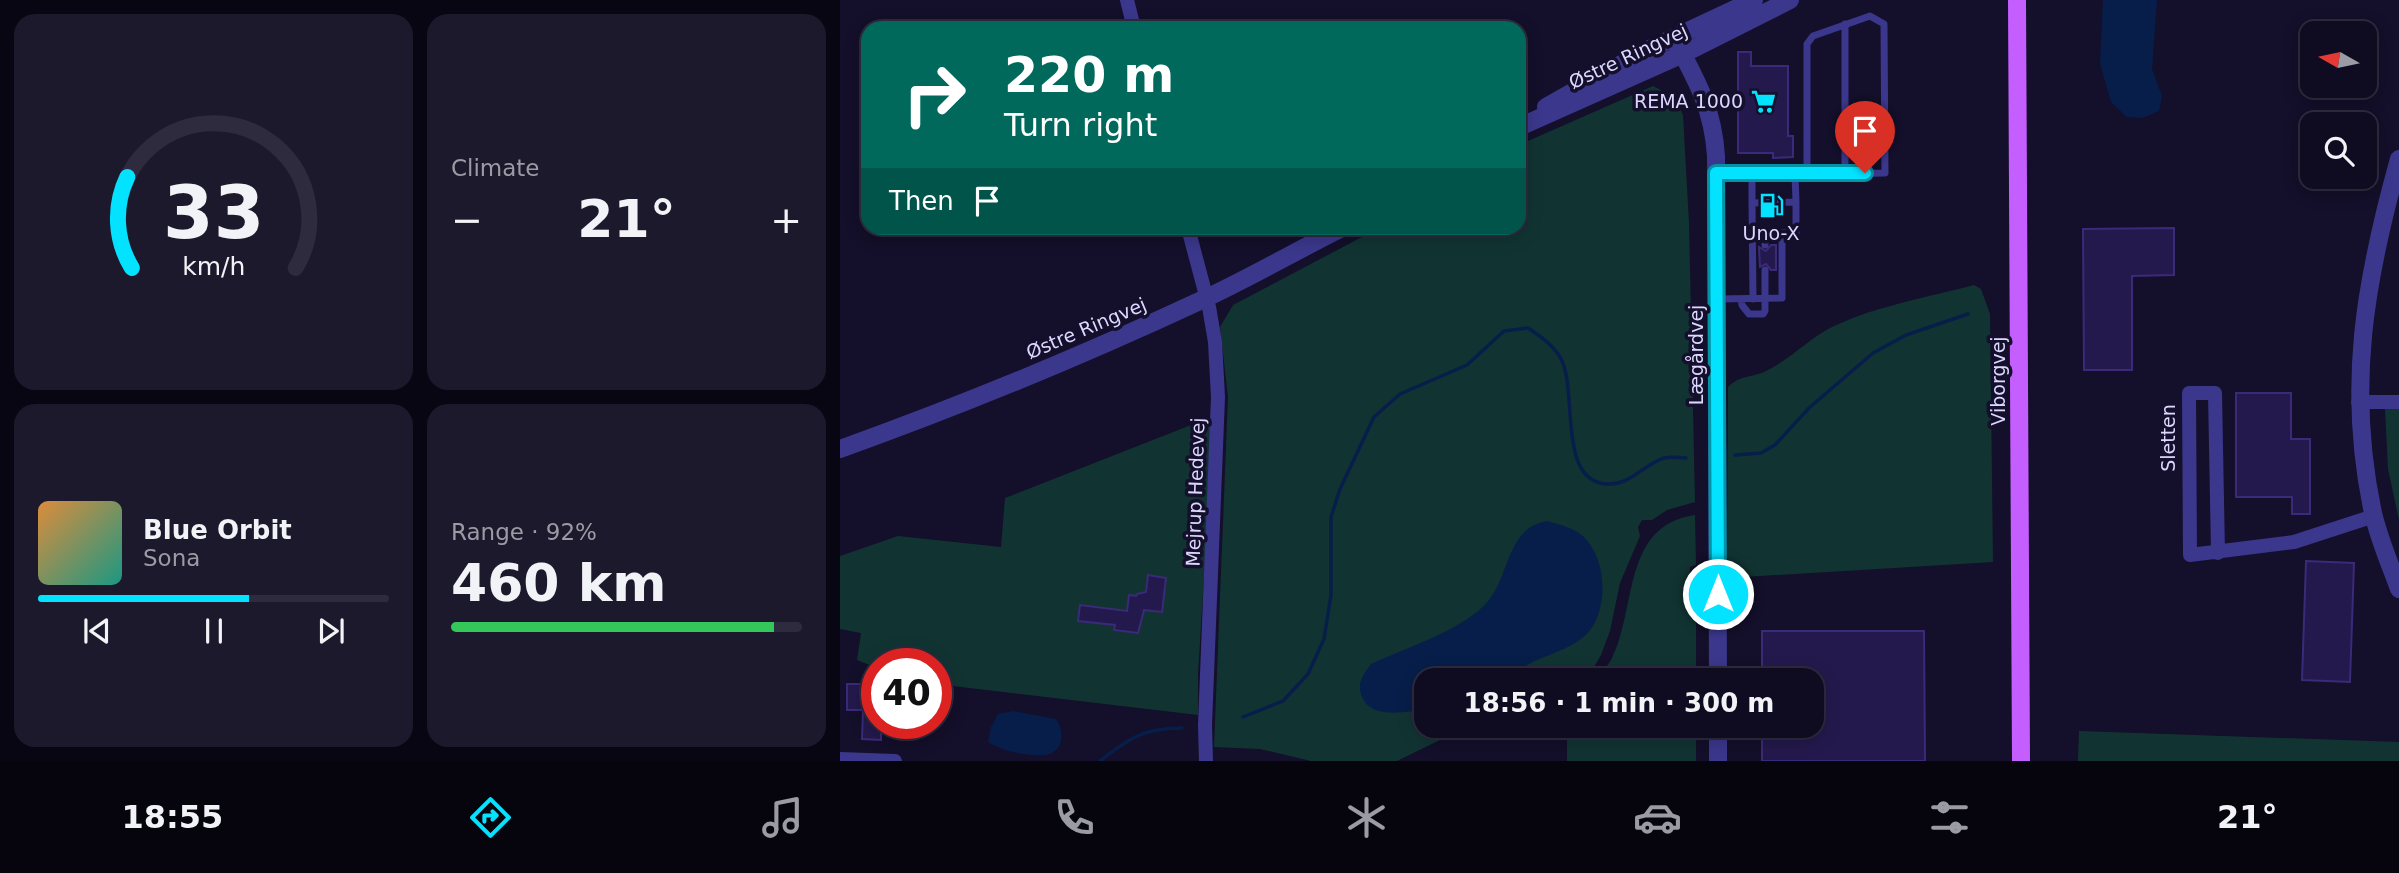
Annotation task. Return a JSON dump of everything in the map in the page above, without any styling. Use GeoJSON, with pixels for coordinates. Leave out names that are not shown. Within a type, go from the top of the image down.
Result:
{"type":"FeatureCollection","features":[{"type":"Feature","properties":{"kind":"main road","name":"Viborgvej"},"geometry":{"type":"LineString","coordinates":[[2017,0],[2021,761]]}},
{"type":"Feature","properties":{"kind":"street"},"geometry":{"type":"LineString","coordinates":[[1127,0],[1132,21]]}},
{"type":"Feature","properties":{"kind":"street","name":"Østre Ringvej"},"geometry":{"type":"LineString","coordinates":[[1526,121],[1564,95],[1754,0]]}},
{"type":"Feature","properties":{"kind":"street","name":"Østre Ringvej"},"geometry":{"type":"LineString","coordinates":[[1526,123],[1683,54],[1790,0]]}},
{"type":"Feature","properties":{"kind":"street","name":"Lægårdvej"},"geometry":{"type":"LineString","coordinates":[[1674,38],[1705,98],[1714,127],[1718,668]]}},
{"type":"Feature","properties":{"kind":"street"},"geometry":{"type":"LineString","coordinates":[[2399,159],[2394,192],[2368,289],[2358,402],[2364,463],[2374,516],[2399,589]]}},
{"type":"Feature","properties":{"kind":"street","name":"Mejrup Hedevej"},"geometry":{"type":"LineString","coordinates":[[1190,235],[1207,297],[1215,342],[1219,397],[1205,724],[1206,761]]}},
{"type":"Feature","properties":{"kind":"street","name":"Østre Ringvej"},"geometry":{"type":"LineString","coordinates":[[840,449],[907,425],[1109,342],[1207,297],[1328,235]]}},
{"type":"Feature","properties":{"kind":"street","name":"Sletten"},"geometry":{"type":"LineString","coordinates":[[2218,552],[2215,393],[2189,393],[2190,555],[2218,552],[2294,542],[2374,516]]}},
{"type":"Feature","properties":{"kind":"street"},"geometry":{"type":"LineString","coordinates":[[2358,402],[2399,402]]}},
{"type":"Feature","properties":{"kind":"street"},"geometry":{"type":"LineString","coordinates":[[1718,738],[1718,761]]}},
{"type":"Feature","properties":{"kind":"street"},"geometry":{"type":"LineString","coordinates":[[840,759],[895,761]]}},
{"type":"Feature","properties":{"kind":"lane"},"geometry":{"type":"LineString","coordinates":[[1716,173],[1795,174],[1885,173],[1884,24],[1870,16],[1813,36],[1807,44],[1807,173]]}},
{"type":"Feature","properties":{"kind":"lane"},"geometry":{"type":"LineString","coordinates":[[1845,23],[1846,173]]}},
{"type":"Feature","properties":{"kind":"lane"},"geometry":{"type":"LineString","coordinates":[[1752,173],[1753,299]]}},
{"type":"Feature","properties":{"kind":"lane"},"geometry":{"type":"LineString","coordinates":[[1752,233],[1796,233],[1795,174]]}},
{"type":"Feature","properties":{"kind":"lane"},"geometry":{"type":"LineString","coordinates":[[1752,203],[1796,202]]}},
{"type":"Feature","properties":{"kind":"lane"},"geometry":{"type":"LineString","coordinates":[[1765,233],[1765,245]]}},
{"type":"Feature","properties":{"kind":"lane"},"geometry":{"type":"LineString","coordinates":[[1716,299],[1783,299],[1782,233]]}},
{"type":"Feature","properties":{"kind":"lane"},"geometry":{"type":"LineString","coordinates":[[1741,299],[1749,314],[1763,314],[1765,270]]}},
{"type":"Feature","properties":{"kind":"green space"},"geometry":{"type":"Polygon","coordinates":[[[1653,86],[1674,97],[1683,115],[1689,223],[1695,502],[1667,510],[1652,520],[1642,520],[1638,527],[1640,536],[1620,583],[1610,631],[1594,668],[1414,668],[1414,738],[1444,738],[1397,761],[1311,761],[1260,749],[1214,747],[1228,397],[1220,327],[1233,305],[1366,235],[1526,235],[1526,142],[1653,86]]]}},
{"type":"Feature","properties":{"kind":"green space"},"geometry":{"type":"Polygon","coordinates":[[[1974,285],[1981,289],[1990,314],[1993,562],[1727,578],[1728,387],[1737,380],[1775,366],[1825,331],[1850,319],[1903,302],[1974,285]]]}},
{"type":"Feature","properties":{"kind":"green space"},"geometry":{"type":"Polygon","coordinates":[[[2399,408],[2399,520],[2388,469],[2385,409],[2399,408]]]}},
{"type":"Feature","properties":{"kind":"green space"},"geometry":{"type":"Polygon","coordinates":[[[1214,416],[1198,674],[1198,715],[952,686],[952,648],[861,648],[861,662],[857,660],[861,633],[840,629],[840,556],[898,536],[1001,547],[1005,498],[1214,416]]]}},
{"type":"Feature","properties":{"kind":"green space"},"geometry":{"type":"Polygon","coordinates":[[[1695,515],[1696,565],[1690,567],[1690,580],[1696,583],[1696,668],[1605,668],[1620,638],[1643,551],[1655,535],[1672,522],[1695,515]]]}},
{"type":"Feature","properties":{"kind":"green space"},"geometry":{"type":"Polygon","coordinates":[[[2079,731],[2399,742],[2399,761],[2078,761],[2079,731]]]}},
{"type":"Feature","properties":{"kind":"green space"},"geometry":{"type":"Polygon","coordinates":[[[1567,738],[1696,738],[1696,761],[1567,761],[1567,738]]]}},
{"type":"Feature","properties":{"kind":"water"},"geometry":{"type":"Polygon","coordinates":[[[2103,0],[2157,0],[2152,69],[2162,96],[2159,111],[2143,118],[2127,117],[2111,102],[2100,64],[2103,0]]]}},
{"type":"Feature","properties":{"kind":"water"},"geometry":{"type":"Polygon","coordinates":[[[1547,521],[1578,532],[1586,539],[1597,558],[1601,569],[1601,605],[1593,626],[1587,633],[1572,645],[1523,668],[1414,668],[1414,711],[1380,711],[1365,702],[1360,686],[1371,664],[1451,629],[1479,610],[1496,589],[1517,542],[1524,532],[1547,521]]]}},
{"type":"Feature","properties":{"kind":"water"},"geometry":{"type":"Polygon","coordinates":[[[1013,711],[1056,719],[1062,736],[1058,747],[1049,754],[1028,755],[988,742],[991,727],[998,714],[1013,711]]]}},
{"type":"Feature","properties":{"kind":"building","name":"REMA 1000"},"geometry":{"type":"Polygon","coordinates":[[[1738,52],[1751,52],[1751,66],[1788,66],[1788,136],[1793,136],[1793,157],[1773,158],[1773,153],[1738,153],[1738,52]]]}},
{"type":"Feature","properties":{"kind":"building"},"geometry":{"type":"Polygon","coordinates":[[[2174,228],[2174,275],[2132,276],[2132,370],[2084,370],[2083,229],[2174,228]]]}},
{"type":"Feature","properties":{"kind":"building"},"geometry":{"type":"Polygon","coordinates":[[[1771,245],[1776,245],[1776,270],[1771,270],[1766,264],[1760,267],[1759,247],[1766,251],[1771,245]]]}},
{"type":"Feature","properties":{"kind":"building"},"geometry":{"type":"Polygon","coordinates":[[[2236,393],[2291,393],[2291,439],[2310,439],[2310,514],[2292,514],[2292,497],[2236,497],[2236,393]]]}},
{"type":"Feature","properties":{"kind":"building"},"geometry":{"type":"Polygon","coordinates":[[[2306,561],[2354,563],[2350,682],[2302,680],[2306,561]]]}},
{"type":"Feature","properties":{"kind":"building"},"geometry":{"type":"Polygon","coordinates":[[[1148,575],[1166,578],[1162,612],[1144,610],[1138,633],[1114,630],[1115,625],[1078,621],[1080,605],[1127,611],[1129,595],[1136,596],[1146,592],[1148,575]]]}},
{"type":"Feature","properties":{"kind":"building"},"geometry":{"type":"Polygon","coordinates":[[[1762,631],[1924,631],[1925,761],[1762,761],[1762,738],[1824,738],[1824,668],[1762,668],[1762,631]]]}},
{"type":"Feature","properties":{"kind":"building"},"geometry":{"type":"Polygon","coordinates":[[[847,684],[861,684],[861,710],[847,710],[847,684]]]}},
{"type":"Feature","properties":{"kind":"waterway"},"geometry":{"type":"LineString","coordinates":[[1735,455],[1761,453],[1775,445],[1809,408],[1873,353],[1906,335],[1968,314]]}},
{"type":"Feature","properties":{"kind":"waterway"},"geometry":{"type":"LineString","coordinates":[[1243,717],[1283,701],[1308,674],[1324,639],[1331,595],[1331,517],[1340,489],[1374,417],[1400,394],[1467,365],[1504,331],[1528,328],[1550,344],[1560,357],[1568,389],[1574,450],[1580,467],[1590,479],[1615,484],[1664,458],[1686,458]]}},
{"type":"Feature","properties":{"kind":"waterway"},"geometry":{"type":"LineString","coordinates":[[1100,761],[1120,746],[1147,732],[1182,728]]}},
{"type":"Feature","properties":{"kind":"place","name":"REMA 1000"},"geometry":{"type":"Point","coordinates":[1763,101]}},
{"type":"Feature","properties":{"kind":"place","name":"Uno-X"},"geometry":{"type":"Point","coordinates":[1771,205]}},
{"type":"Feature","properties":{"kind":"route"},"geometry":{"type":"LineString","coordinates":[[1718,594],[1716,173],[1865,173]]}}]}
